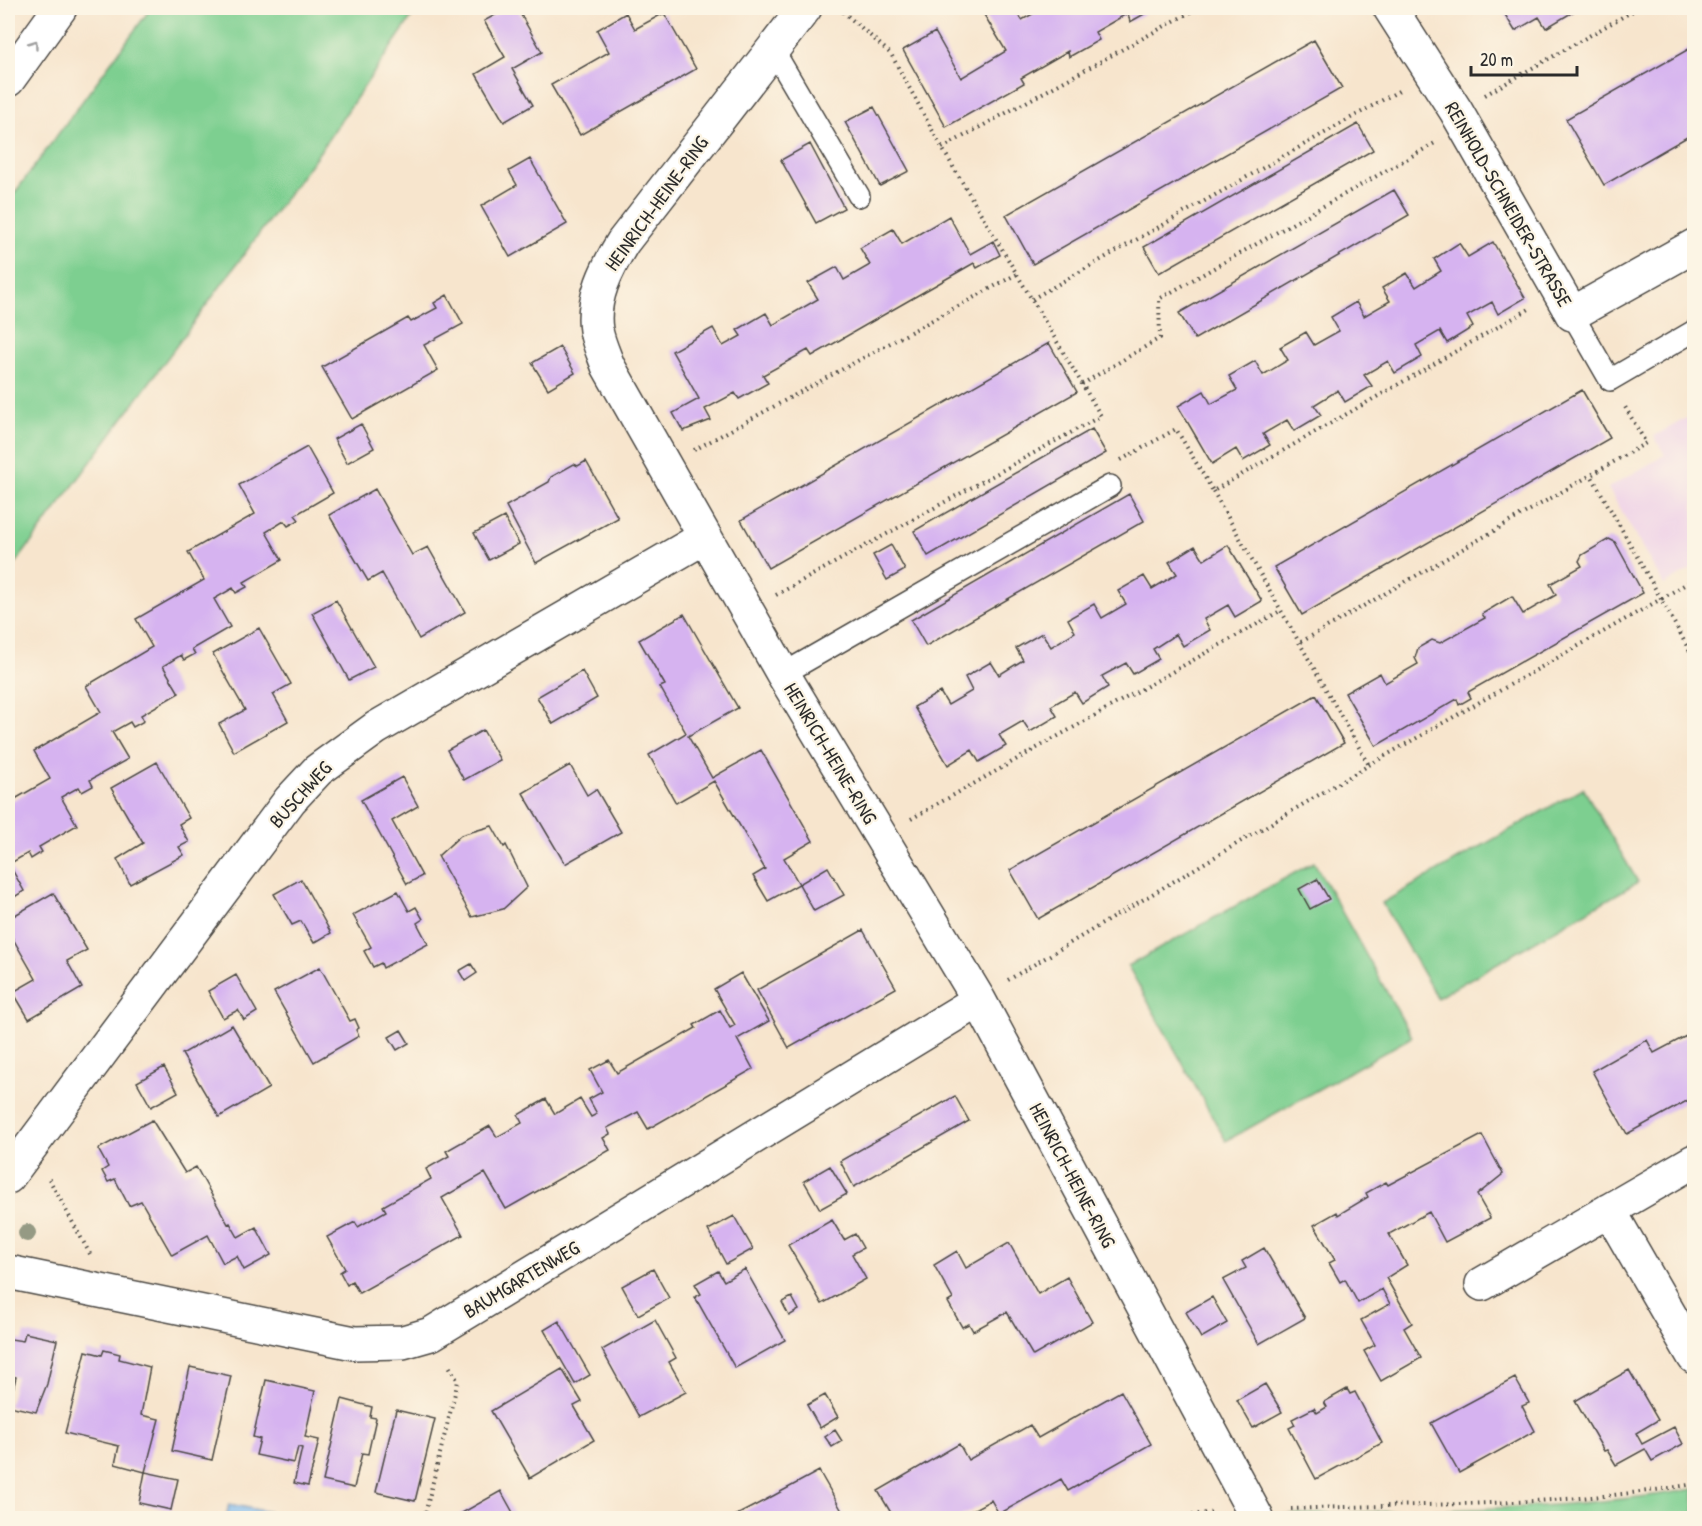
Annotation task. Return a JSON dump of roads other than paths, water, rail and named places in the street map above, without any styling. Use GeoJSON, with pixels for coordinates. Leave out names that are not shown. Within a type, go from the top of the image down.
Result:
{"type":"FeatureCollection","features":[{"type":"Feature","properties":{"kind":"main road"},"geometry":{"type":"LineString","coordinates":[[8,80],[60,8]]}},
{"type":"Feature","properties":{"kind":"main road","name":"HEINRICH-HEINE-RING"},"geometry":{"type":"LineString","coordinates":[[805,8],[622,242],[604,272],[597,303],[596,330],[608,366],[783,674],[979,1000],[1254,1513]]}},
{"type":"Feature","properties":{"kind":"main road","name":"REINHOLD-SCHNEIDER-STRASSE"},"geometry":{"type":"LineString","coordinates":[[1390,8],[1460,119],[1572,314],[1695,246]]}},
{"type":"Feature","properties":{"kind":"main road","name":"BUSCHWEG"},"geometry":{"type":"LineString","coordinates":[[8,1177],[290,800],[318,770],[376,728],[705,537]]}},
{"type":"Feature","properties":{"kind":"main road","name":"BAUMGARTENWEG"},"geometry":{"type":"LineString","coordinates":[[8,1272],[354,1343],[403,1342],[431,1334],[979,1000]]}},
{"type":"Feature","properties":{"kind":"main road"},"geometry":{"type":"LineString","coordinates":[[1482,1284],[1695,1161]]}},
{"type":"Feature","properties":{"kind":"main road"},"geometry":{"type":"LineString","coordinates":[[1609,1210],[1695,1357]]}},
{"type":"Feature","properties":{"kind":"lane"},"geometry":{"type":"LineString","coordinates":[[772,48],[859,196]]}},
{"type":"Feature","properties":{"kind":"lane"},"geometry":{"type":"LineString","coordinates":[[1572,314],[1610,380],[1695,331]]}},
{"type":"Feature","properties":{"kind":"lane"},"geometry":{"type":"LineString","coordinates":[[783,674],[1110,486]]}},
{"type":"Feature","properties":{"kind":"water"},"geometry":{"type":"Polygon","coordinates":[[[229,1504],[269,1512],[268,1518],[226,1518],[229,1504]]]}}]}
